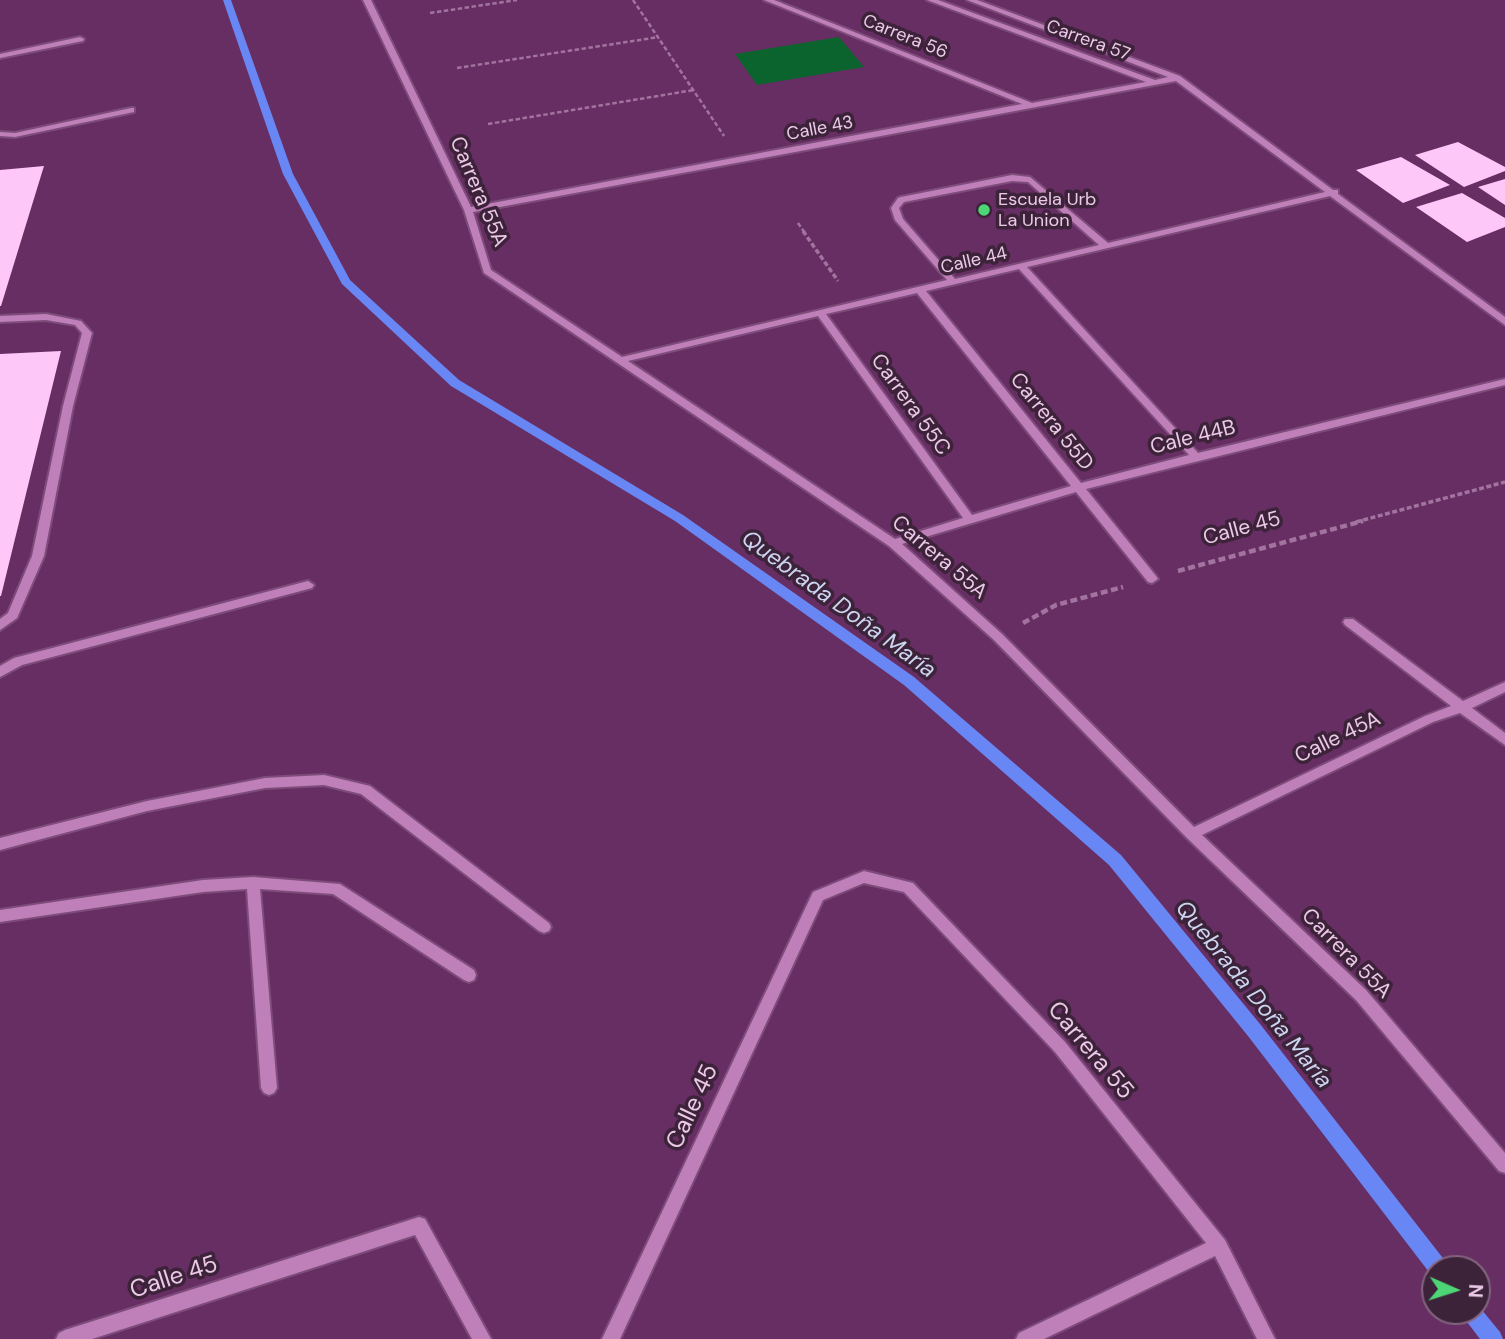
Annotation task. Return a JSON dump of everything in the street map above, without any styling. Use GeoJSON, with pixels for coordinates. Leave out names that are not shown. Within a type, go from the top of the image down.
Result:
{"type":"FeatureCollection","features":[{"type":"Feature","properties":{"kind":"street","name":"Carrera 55A"},"geometry":{"type":"LineString","coordinates":[[367,0],[468,210],[488,271],[893,543],[998,637],[1192,834],[1361,995],[1505,1165]]}},
{"type":"Feature","properties":{"kind":"street","name":"Carrera 56"},"geometry":{"type":"LineString","coordinates":[[768,0],[1031,105]]}},
{"type":"Feature","properties":{"kind":"street","name":"Carrera 57"},"geometry":{"type":"LineString","coordinates":[[931,0],[1155,82]]}},
{"type":"Feature","properties":{"kind":"street","name":"Carrera 57"},"geometry":{"type":"LineString","coordinates":[[971,0],[1177,78],[1335,192],[1505,322]]}},
{"type":"Feature","properties":{"kind":"street"},"geometry":{"type":"LineString","coordinates":[[0,56],[80,38]]}},
{"type":"Feature","properties":{"kind":"street","name":"Calle 43"},"geometry":{"type":"LineString","coordinates":[[468,210],[1177,78]]}},
{"type":"Feature","properties":{"kind":"street"},"geometry":{"type":"LineString","coordinates":[[0,134],[15,135],[131,110]]}},
{"type":"Feature","properties":{"kind":"street"},"geometry":{"type":"LineString","coordinates":[[953,282],[899,220],[895,208],[901,200],[1012,178],[1030,180],[1106,246]]}},
{"type":"Feature","properties":{"kind":"street","name":"Calle 44"},"geometry":{"type":"LineString","coordinates":[[620,360],[1335,192]]}},
{"type":"Feature","properties":{"kind":"street"},"geometry":{"type":"LineString","coordinates":[[1021,266],[1196,457]]}},
{"type":"Feature","properties":{"kind":"street","name":"Carrera 55D"},"geometry":{"type":"LineString","coordinates":[[920,290],[1152,579]]}},
{"type":"Feature","properties":{"kind":"street","name":"Carrera 55C"},"geometry":{"type":"LineString","coordinates":[[820,313],[969,519]]}},
{"type":"Feature","properties":{"kind":"street"},"geometry":{"type":"LineString","coordinates":[[0,319],[46,317],[78,323],[87,333],[68,406],[38,556],[13,614],[0,626]]}},
{"type":"Feature","properties":{"kind":"street","name":"Cale 44B"},"geometry":{"type":"LineString","coordinates":[[893,543],[1080,487],[1505,382]]}},
{"type":"Feature","properties":{"kind":"street"},"geometry":{"type":"LineString","coordinates":[[0,673],[18,661],[308,585]]}},
{"type":"Feature","properties":{"kind":"street"},"geometry":{"type":"LineString","coordinates":[[1349,622],[1505,740]]}},
{"type":"Feature","properties":{"kind":"street","name":"Calle 45A"},"geometry":{"type":"LineString","coordinates":[[1192,834],[1429,719],[1463,707],[1505,687]]}},
{"type":"Feature","properties":{"kind":"street"},"geometry":{"type":"LineString","coordinates":[[0,844],[147,806],[265,783],[324,780],[365,790],[544,927]]}},
{"type":"Feature","properties":{"kind":"street","name":"Carrera 55"},"geometry":{"type":"LineString","coordinates":[[818,896],[864,877],[908,887],[1060,1047],[1219,1246],[1266,1339]]}},
{"type":"Feature","properties":{"kind":"street"},"geometry":{"type":"LineString","coordinates":[[253,883],[269,1088]]}},
{"type":"Feature","properties":{"kind":"street"},"geometry":{"type":"LineString","coordinates":[[0,916],[204,886],[253,883],[335,888],[469,975]]}},
{"type":"Feature","properties":{"kind":"street","name":"Calle 45"},"geometry":{"type":"LineString","coordinates":[[611,1339],[818,896]]}},
{"type":"Feature","properties":{"kind":"street","name":"Calle 45"},"geometry":{"type":"LineString","coordinates":[[65,1339],[419,1225],[482,1339]]}},
{"type":"Feature","properties":{"kind":"street"},"geometry":{"type":"LineString","coordinates":[[1025,1339],[1219,1246]]}},
{"type":"Feature","properties":{"kind":"path"},"geometry":{"type":"LineString","coordinates":[[430,13],[517,0]]}},
{"type":"Feature","properties":{"kind":"path"},"geometry":{"type":"LineString","coordinates":[[633,0],[740,160]]}},
{"type":"Feature","properties":{"kind":"path"},"geometry":{"type":"LineString","coordinates":[[457,68],[659,37]]}},
{"type":"Feature","properties":{"kind":"path"},"geometry":{"type":"LineString","coordinates":[[488,124],[694,90]]}},
{"type":"Feature","properties":{"kind":"path"},"geometry":{"type":"LineString","coordinates":[[798,223],[854,305]]}},
{"type":"Feature","properties":{"kind":"path","name":"Calle 45"},"geometry":{"type":"LineString","coordinates":[[998,637],[1056,605],[1505,482]]}},
{"type":"Feature","properties":{"kind":"green space"},"geometry":{"type":"Polygon","coordinates":[[[839,37],[864,67],[757,85],[735,54],[839,37]]]}},
{"type":"Feature","properties":{"kind":"building"},"geometry":{"type":"Polygon","coordinates":[[[1458,142],[1505,167],[1505,171],[1464,187],[1415,155],[1458,142]]]}},
{"type":"Feature","properties":{"kind":"building"},"geometry":{"type":"Polygon","coordinates":[[[1401,157],[1450,185],[1403,203],[1356,170],[1401,157]]]}},
{"type":"Feature","properties":{"kind":"building"},"geometry":{"type":"Polygon","coordinates":[[[44,166],[1,306],[0,306],[0,170],[44,166]]]}},
{"type":"Feature","properties":{"kind":"building"},"geometry":{"type":"Polygon","coordinates":[[[1505,179],[1505,205],[1478,187],[1505,179]]]}},
{"type":"Feature","properties":{"kind":"building"},"geometry":{"type":"Polygon","coordinates":[[[1462,193],[1505,218],[1505,227],[1467,242],[1416,207],[1462,193]]]}},
{"type":"Feature","properties":{"kind":"building"},"geometry":{"type":"Polygon","coordinates":[[[61,351],[1,596],[0,596],[0,354],[61,351]]]}},
{"type":"Feature","properties":{"kind":"waterway","name":"Quebrada Doña María"},"geometry":{"type":"LineString","coordinates":[[227,0],[288,174],[346,282],[455,383],[679,518],[909,681],[1115,860],[1254,1030],[1428,1255]]}},
{"type":"Feature","properties":{"kind":"waterway","name":"Quebrada Doña María"},"geometry":{"type":"LineString","coordinates":[[1482,1325],[1493,1339]]}},
{"type":"Feature","properties":{"kind":"place","name":"Escuela Urb La Union"},"geometry":{"type":"Point","coordinates":[984,210]}}]}
